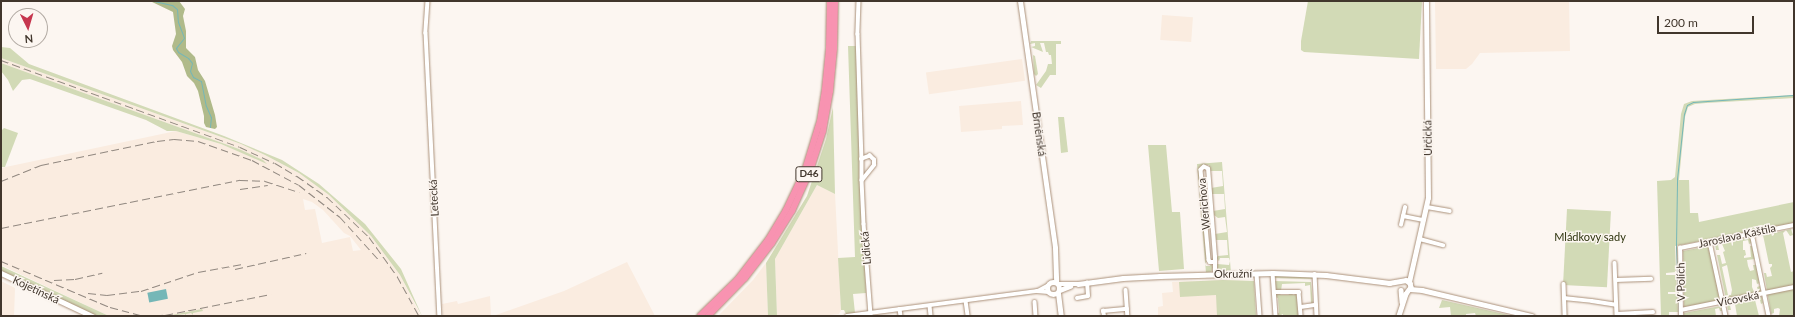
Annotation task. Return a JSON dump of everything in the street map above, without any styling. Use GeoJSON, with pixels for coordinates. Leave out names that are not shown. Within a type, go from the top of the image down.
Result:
{"type":"FeatureCollection","features":[{"type":"Feature","properties":{"kind":"highway","name":"D46"},"geometry":{"type":"LineString","coordinates":[[700,316],[737,280],[768,240],[786,210],[805,170],[818,126],[826,89],[830,1]]}},
{"type":"Feature","properties":{"kind":"highway","name":"D46"},"geometry":{"type":"LineString","coordinates":[[708,316],[742,283],[772,243],[792,211],[810,171],[823,131],[830,91],[834,53],[835,1]]}},
{"type":"Feature","properties":{"kind":"main road","name":"Brněnská"},"geometry":{"type":"LineString","coordinates":[[1020,1],[1053,237],[1055,290],[1061,316]]}},
{"type":"Feature","properties":{"kind":"main road","name":"Kojetínská"},"geometry":{"type":"LineString","coordinates":[[1,273],[83,314],[92,316]]}},
{"type":"Feature","properties":{"kind":"street","name":"Letecká"},"geometry":{"type":"LineString","coordinates":[[428,1],[426,33],[440,316]]}},
{"type":"Feature","properties":{"kind":"street","name":"Lidická"},"geometry":{"type":"LineString","coordinates":[[859,1],[858,34],[862,180],[871,315]]}},
{"type":"Feature","properties":{"kind":"street","name":"Určická"},"geometry":{"type":"LineString","coordinates":[[1399,316],[1409,287],[1410,274],[1427,207],[1426,1]]}},
{"type":"Feature","properties":{"kind":"street"},"geometry":{"type":"LineString","coordinates":[[862,159],[869,156],[873,158],[875,162],[862,180]]}},
{"type":"Feature","properties":{"kind":"street","name":"Werichova"},"geometry":{"type":"LineString","coordinates":[[1215,262],[1209,261],[1202,170],[1204,167],[1208,169],[1212,216],[1215,262],[1215,274]]}},
{"type":"Feature","properties":{"kind":"street"},"geometry":{"type":"LineString","coordinates":[[1402,225],[1405,206]]}},
{"type":"Feature","properties":{"kind":"street"},"geometry":{"type":"LineString","coordinates":[[1427,207],[1450,211]]}},
{"type":"Feature","properties":{"kind":"street"},"geometry":{"type":"LineString","coordinates":[[1205,217],[1212,216]]}},
{"type":"Feature","properties":{"kind":"street"},"geometry":{"type":"LineString","coordinates":[[1403,216],[1424,220]]}},
{"type":"Feature","properties":{"kind":"street","name":"Jaroslava Kaštila"},"geometry":{"type":"LineString","coordinates":[[1680,248],[1794,226]]}},
{"type":"Feature","properties":{"kind":"street"},"geometry":{"type":"LineString","coordinates":[[1752,233],[1769,316]]}},
{"type":"Feature","properties":{"kind":"street"},"geometry":{"type":"LineString","coordinates":[[1420,239],[1443,245]]}},
{"type":"Feature","properties":{"kind":"street"},"geometry":{"type":"LineString","coordinates":[[1710,242],[1726,316]]}},
{"type":"Feature","properties":{"kind":"street","name":"V Polích"},"geometry":{"type":"LineString","coordinates":[[1680,248],[1681,316]]}},
{"type":"Feature","properties":{"kind":"street"},"geometry":{"type":"LineString","coordinates":[[1615,263],[1617,315],[1653,312]]}},
{"type":"Feature","properties":{"kind":"street"},"geometry":{"type":"LineString","coordinates":[[1273,273],[1276,316]]}},
{"type":"Feature","properties":{"kind":"street","name":"Okružní"},"geometry":{"type":"LineString","coordinates":[[847,316],[871,315],[900,309],[1055,290],[1078,284],[1123,278],[1273,273],[1314,274],[1389,283],[1403,281]]}},
{"type":"Feature","properties":{"kind":"street"},"geometry":{"type":"LineString","coordinates":[[1258,274],[1260,316]]}},
{"type":"Feature","properties":{"kind":"street"},"geometry":{"type":"LineString","coordinates":[[1314,274],[1317,316]]}},
{"type":"Feature","properties":{"kind":"street","name":"Určická"},"geometry":{"type":"LineString","coordinates":[[1402,306],[1401,289],[1403,281],[1410,274]]}},
{"type":"Feature","properties":{"kind":"street"},"geometry":{"type":"LineString","coordinates":[[1616,280],[1652,279]]}},
{"type":"Feature","properties":{"kind":"street"},"geometry":{"type":"LineString","coordinates":[[1403,281],[1409,287],[1532,316]]}},
{"type":"Feature","properties":{"kind":"street"},"geometry":{"type":"LineString","coordinates":[[1077,298],[1088,296],[1087,283]]}},
{"type":"Feature","properties":{"kind":"street","name":"Okružní"},"geometry":{"type":"LineString","coordinates":[[1389,283],[1401,289],[1409,287]]}},
{"type":"Feature","properties":{"kind":"street"},"geometry":{"type":"LineString","coordinates":[[1564,284],[1565,316]]}},
{"type":"Feature","properties":{"kind":"street","name":"Vícovská"},"geometry":{"type":"LineString","coordinates":[[1681,310],[1794,287]]}},
{"type":"Feature","properties":{"kind":"street"},"geometry":{"type":"LineString","coordinates":[[1126,290],[1128,316]]}},
{"type":"Feature","properties":{"kind":"street"},"geometry":{"type":"LineString","coordinates":[[1274,292],[1298,291],[1300,294],[1301,316]]}},
{"type":"Feature","properties":{"kind":"street"},"geometry":{"type":"LineString","coordinates":[[1564,298],[1616,304]]}},
{"type":"Feature","properties":{"kind":"street"},"geometry":{"type":"LineString","coordinates":[[966,301],[968,316]]}},
{"type":"Feature","properties":{"kind":"street"},"geometry":{"type":"LineString","coordinates":[[1035,302],[1036,316]]}},
{"type":"Feature","properties":{"kind":"street"},"geometry":{"type":"LineString","coordinates":[[1301,307],[1316,305]]}},
{"type":"Feature","properties":{"kind":"street"},"geometry":{"type":"LineString","coordinates":[[930,306],[931,316]]}},
{"type":"Feature","properties":{"kind":"street"},"geometry":{"type":"LineString","coordinates":[[900,309],[901,316]]}},
{"type":"Feature","properties":{"kind":"street"},"geometry":{"type":"LineString","coordinates":[[1104,316],[1104,311],[1128,309]]}},
{"type":"Feature","properties":{"kind":"shaded area"},"geometry":{"type":"Polygon","coordinates":[[[1435,1],[1569,1],[1570,51],[1480,53],[1472,64],[1466,69],[1436,69],[1435,1]]]}},
{"type":"Feature","properties":{"kind":"shaded area"},"geometry":{"type":"Polygon","coordinates":[[[1162,15],[1193,17],[1191,42],[1160,40],[1162,15]]]}},
{"type":"Feature","properties":{"kind":"shaded area"},"geometry":{"type":"Polygon","coordinates":[[[1,58],[241,144],[299,173],[329,195],[371,236],[400,275],[421,316],[109,316],[1,265],[1,168],[176,131],[221,144],[266,163],[239,149],[1,63],[1,58]],[[303,199],[305,210],[315,209],[322,243],[350,237],[353,251],[361,250],[350,236],[344,233],[323,210],[312,202],[303,199]]]}},
{"type":"Feature","properties":{"kind":"shaded area"},"geometry":{"type":"Polygon","coordinates":[[[1022,59],[1025,81],[929,94],[926,72],[1022,59]]]}},
{"type":"Feature","properties":{"kind":"shaded area"},"geometry":{"type":"Polygon","coordinates":[[[1021,101],[1023,125],[1002,126],[1002,129],[961,132],[959,106],[1021,101]]]}},
{"type":"Feature","properties":{"kind":"shaded area"},"geometry":{"type":"Polygon","coordinates":[[[817,185],[835,194],[841,310],[839,314],[820,316],[777,316],[775,259],[817,185]]]}},
{"type":"Feature","properties":{"kind":"shaded area"},"geometry":{"type":"Polygon","coordinates":[[[627,262],[655,316],[493,316],[564,291],[627,262]]]}},
{"type":"Feature","properties":{"kind":"shaded area"},"geometry":{"type":"Polygon","coordinates":[[[766,263],[768,316],[718,316],[753,280],[766,263]]]}},
{"type":"Feature","properties":{"kind":"shaded area"},"geometry":{"type":"Polygon","coordinates":[[[1223,280],[1254,281],[1256,316],[1158,316],[1158,307],[1163,306],[1162,293],[1173,292],[1172,282],[1223,280]]]}},
{"type":"Feature","properties":{"kind":"shaded area"},"geometry":{"type":"Polygon","coordinates":[[[1,281],[15,288],[14,316],[1,316],[1,281]]]}},
{"type":"Feature","properties":{"kind":"shaded area"},"geometry":{"type":"Polygon","coordinates":[[[490,296],[491,316],[443,316],[442,304],[457,301],[458,304],[490,296]]]}},
{"type":"Feature","properties":{"kind":"green space"},"geometry":{"type":"Polygon","coordinates":[[[150,1],[179,1],[185,9],[183,16],[186,31],[186,48],[195,57],[198,70],[205,81],[215,115],[217,127],[215,129],[206,127],[198,91],[194,83],[187,76],[182,62],[173,50],[172,46],[176,34],[173,12],[150,1]]]}},
{"type":"Feature","properties":{"kind":"green space"},"geometry":{"type":"Polygon","coordinates":[[[1308,1],[1422,1],[1419,59],[1304,52],[1301,50],[1301,41],[1308,1]]]}},
{"type":"Feature","properties":{"kind":"green space"},"geometry":{"type":"Polygon","coordinates":[[[1031,41],[1061,41],[1061,44],[1056,44],[1056,75],[1050,75],[1041,88],[1036,85],[1046,71],[1048,64],[1052,64],[1051,55],[1046,52],[1044,43],[1040,43],[1043,52],[1031,47],[1035,46],[1035,43],[1030,44],[1031,41]]]}},
{"type":"Feature","properties":{"kind":"green space"},"geometry":{"type":"Polygon","coordinates":[[[848,46],[857,46],[866,293],[853,294],[855,313],[846,314],[844,310],[841,310],[838,258],[855,257],[848,46]]]}},
{"type":"Feature","properties":{"kind":"green space"},"geometry":{"type":"Polygon","coordinates":[[[1,47],[10,48],[29,64],[224,136],[282,160],[319,184],[365,224],[401,269],[422,316],[400,275],[371,236],[329,195],[299,173],[241,144],[1,58],[1,47]]]}},
{"type":"Feature","properties":{"kind":"green space"},"geometry":{"type":"Polygon","coordinates":[[[1033,55],[1035,56],[1038,74],[1036,76],[1034,74],[1033,55]]]}},
{"type":"Feature","properties":{"kind":"green space"},"geometry":{"type":"Polygon","coordinates":[[[1,63],[239,149],[263,160],[267,164],[221,144],[176,131],[167,131],[146,120],[30,79],[22,80],[13,91],[8,80],[1,71],[1,63]]]}},
{"type":"Feature","properties":{"kind":"green space"},"geometry":{"type":"Polygon","coordinates":[[[1794,95],[1794,98],[1706,103],[1695,104],[1688,107],[1685,117],[1679,180],[1689,180],[1690,213],[1698,213],[1699,222],[1794,202],[1794,223],[1675,246],[1676,272],[1666,273],[1666,275],[1676,275],[1677,292],[1668,292],[1668,294],[1677,294],[1678,312],[1669,312],[1669,315],[1678,316],[1661,316],[1657,181],[1671,180],[1675,177],[1681,114],[1684,104],[1692,101],[1794,95]]]}},
{"type":"Feature","properties":{"kind":"green space"},"geometry":{"type":"Polygon","coordinates":[[[833,107],[835,194],[817,185],[775,259],[777,316],[768,316],[766,263],[807,196],[826,139],[833,107]]]}},
{"type":"Feature","properties":{"kind":"green space"},"geometry":{"type":"Polygon","coordinates":[[[1058,117],[1064,117],[1068,152],[1061,153],[1058,117]]]}},
{"type":"Feature","properties":{"kind":"green space"},"geometry":{"type":"Polygon","coordinates":[[[4,128],[18,133],[5,167],[1,167],[1,131],[4,128]]]}},
{"type":"Feature","properties":{"kind":"green space"},"geometry":{"type":"Polygon","coordinates":[[[1148,145],[1166,145],[1172,212],[1180,212],[1184,269],[1159,271],[1148,145]]]}},
{"type":"Feature","properties":{"kind":"green space"},"geometry":{"type":"Polygon","coordinates":[[[1222,162],[1231,273],[1219,273],[1216,269],[1217,264],[1229,265],[1230,261],[1229,258],[1220,258],[1219,261],[1216,258],[1218,256],[1228,255],[1227,240],[1216,240],[1215,234],[1227,232],[1225,217],[1218,218],[1214,215],[1213,211],[1225,209],[1224,194],[1212,194],[1211,188],[1223,186],[1222,171],[1210,171],[1209,165],[1200,166],[1199,172],[1208,259],[1205,264],[1197,164],[1222,162]]]}},
{"type":"Feature","properties":{"kind":"green space","name":"Mládkovy sady"},"geometry":{"type":"Polygon","coordinates":[[[1567,209],[1611,211],[1607,287],[1563,285],[1567,209]]]}},
{"type":"Feature","properties":{"kind":"green space"},"geometry":{"type":"Polygon","coordinates":[[[1791,229],[1793,235],[1790,236],[1786,230],[1791,229]]]}},
{"type":"Feature","properties":{"kind":"green space"},"geometry":{"type":"Polygon","coordinates":[[[1786,230],[1783,233],[1791,272],[1794,271],[1794,316],[1779,316],[1780,309],[1778,308],[1774,309],[1774,313],[1771,314],[1764,273],[1766,273],[1767,277],[1772,276],[1770,268],[1772,264],[1769,264],[1763,235],[1771,233],[1772,236],[1774,233],[1786,230]]]}},
{"type":"Feature","properties":{"kind":"green space"},"geometry":{"type":"Polygon","coordinates":[[[1750,237],[1752,243],[1749,244],[1748,240],[1743,241],[1743,250],[1745,250],[1746,255],[1744,258],[1751,257],[1750,246],[1752,246],[1755,259],[1747,260],[1748,266],[1750,271],[1754,270],[1753,265],[1756,265],[1760,283],[1757,284],[1756,280],[1752,279],[1752,287],[1754,292],[1758,291],[1757,287],[1760,286],[1761,292],[1726,299],[1717,255],[1720,255],[1722,264],[1726,263],[1723,252],[1725,251],[1722,244],[1718,245],[1719,250],[1716,250],[1715,244],[1731,241],[1732,246],[1733,241],[1750,237]],[[1727,265],[1722,267],[1728,295],[1731,295],[1732,290],[1727,265]]]}},
{"type":"Feature","properties":{"kind":"green space"},"geometry":{"type":"Polygon","coordinates":[[[1709,246],[1720,300],[1684,307],[1683,251],[1709,246]]]}},
{"type":"Feature","properties":{"kind":"green space"},"geometry":{"type":"Polygon","coordinates":[[[1211,264],[1213,267],[1211,272],[1206,273],[1205,265],[1210,266],[1211,264]]]}},
{"type":"Feature","properties":{"kind":"green space"},"geometry":{"type":"Polygon","coordinates":[[[1,266],[109,316],[97,316],[16,279],[1,271],[1,266]]]}},
{"type":"Feature","properties":{"kind":"green space"},"geometry":{"type":"Polygon","coordinates":[[[1277,275],[1312,277],[1313,279],[1274,278],[1277,275]]]}},
{"type":"Feature","properties":{"kind":"green space"},"geometry":{"type":"Polygon","coordinates":[[[1223,280],[1254,281],[1256,316],[1217,316],[1216,295],[1180,297],[1179,282],[1223,280]]]}},
{"type":"Feature","properties":{"kind":"green space"},"geometry":{"type":"Polygon","coordinates":[[[1274,281],[1311,282],[1313,305],[1309,304],[1311,303],[1310,285],[1305,286],[1305,283],[1282,284],[1281,291],[1278,291],[1275,289],[1274,281]]]}},
{"type":"Feature","properties":{"kind":"green space"},"geometry":{"type":"Polygon","coordinates":[[[1291,292],[1293,295],[1297,294],[1296,292],[1299,294],[1297,296],[1297,302],[1300,302],[1301,316],[1283,316],[1283,314],[1279,316],[1276,312],[1279,313],[1278,298],[1275,297],[1276,295],[1279,293],[1281,295],[1289,295],[1288,293],[1291,292]]]}},
{"type":"Feature","properties":{"kind":"green space"},"geometry":{"type":"Polygon","coordinates":[[[1762,297],[1763,303],[1761,304],[1760,300],[1755,300],[1759,316],[1737,316],[1735,304],[1730,305],[1731,310],[1728,310],[1727,305],[1762,297]]]}},
{"type":"Feature","properties":{"kind":"green space"},"geometry":{"type":"Polygon","coordinates":[[[1442,300],[1513,316],[1476,316],[1475,313],[1466,314],[1466,316],[1451,316],[1450,307],[1439,308],[1442,300]]]}},
{"type":"Feature","properties":{"kind":"green space"},"geometry":{"type":"Polygon","coordinates":[[[1721,306],[1722,311],[1720,311],[1719,308],[1715,309],[1716,316],[1684,316],[1684,313],[1721,306]]]}},
{"type":"Feature","properties":{"kind":"green space"},"geometry":{"type":"Polygon","coordinates":[[[202,309],[203,311],[193,313],[193,315],[191,313],[186,314],[186,316],[185,314],[167,316],[202,309]]]}},
{"type":"Feature","properties":{"kind":"water"},"geometry":{"type":"Polygon","coordinates":[[[166,289],[168,299],[149,302],[147,293],[166,289]]]}},
{"type":"Feature","properties":{"kind":"waterway"},"geometry":{"type":"LineString","coordinates":[[154,1],[172,5],[177,9],[178,22],[184,38],[176,48],[178,52],[188,58],[192,63],[190,71],[193,77],[201,81],[206,106],[211,117],[210,127]]}},
{"type":"Feature","properties":{"kind":"waterway"},"geometry":{"type":"LineString","coordinates":[[1679,316],[1676,246],[1677,179],[1684,114],[1687,105],[1693,102],[1794,95]]}},
{"type":"Feature","properties":{"kind":"railway"},"geometry":{"type":"LineString","coordinates":[[1,60],[240,147],[275,163],[297,176],[327,197],[369,237],[397,276],[419,316]]}},
{"type":"Feature","properties":{"kind":"railway"},"geometry":{"type":"LineString","coordinates":[[1,181],[41,165],[157,141],[174,139],[198,141],[252,160],[299,185],[340,217],[379,260]]}},
{"type":"Feature","properties":{"kind":"railway"},"geometry":{"type":"LineString","coordinates":[[1,228],[240,180],[265,181],[299,192]]}},
{"type":"Feature","properties":{"kind":"railway"},"geometry":{"type":"LineString","coordinates":[[240,189],[268,185]]}},
{"type":"Feature","properties":{"kind":"railway"},"geometry":{"type":"LineString","coordinates":[[235,269],[306,253]]}},
{"type":"Feature","properties":{"kind":"railway"},"geometry":{"type":"LineString","coordinates":[[1,261],[110,307],[143,316],[165,315],[271,294]]}},
{"type":"Feature","properties":{"kind":"railway"},"geometry":{"type":"LineString","coordinates":[[88,293],[107,295],[141,291],[198,272],[242,264]]}},
{"type":"Feature","properties":{"kind":"railway"},"geometry":{"type":"LineString","coordinates":[[54,280],[75,279],[102,273]]}}]}
